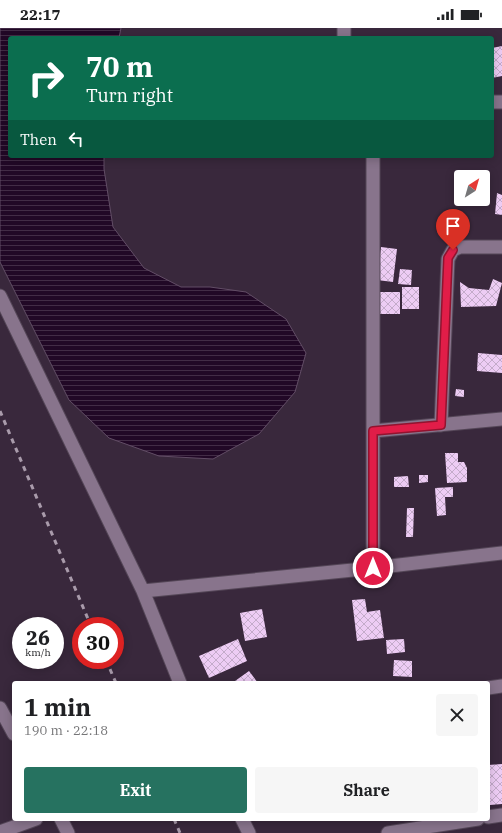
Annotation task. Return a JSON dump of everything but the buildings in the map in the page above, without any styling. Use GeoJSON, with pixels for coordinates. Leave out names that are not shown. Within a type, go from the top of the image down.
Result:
{"type":"FeatureCollection","features":[{"type":"Feature","properties":{"kind":"street"},"geometry":{"type":"LineString","coordinates":[[373,158],[373,568]]}},
{"type":"Feature","properties":{"kind":"street"},"geometry":{"type":"LineString","coordinates":[[441,425],[448,258],[453,250],[460,247],[502,247]]}},
{"type":"Feature","properties":{"kind":"street"},"geometry":{"type":"LineString","coordinates":[[0,296],[143,591],[179,681]]}},
{"type":"Feature","properties":{"kind":"street"},"geometry":{"type":"LineString","coordinates":[[373,431],[502,419]]}},
{"type":"Feature","properties":{"kind":"street"},"geometry":{"type":"LineString","coordinates":[[143,591],[373,568],[502,552]]}},
{"type":"Feature","properties":{"kind":"street"},"geometry":{"type":"LineString","coordinates":[[490,688],[502,686]]}},
{"type":"Feature","properties":{"kind":"street"},"geometry":{"type":"LineString","coordinates":[[0,708],[12,730]]}},
{"type":"Feature","properties":{"kind":"street"},"geometry":{"type":"LineString","coordinates":[[490,817],[502,815]]}},
{"type":"Feature","properties":{"kind":"street"},"geometry":{"type":"LineString","coordinates":[[0,832],[30,821]]}},
{"type":"Feature","properties":{"kind":"street"},"geometry":{"type":"LineString","coordinates":[[61,821],[68,833]]}},
{"type":"Feature","properties":{"kind":"street"},"geometry":{"type":"LineString","coordinates":[[243,821],[249,833]]}},
{"type":"Feature","properties":{"kind":"street"},"geometry":{"type":"LineString","coordinates":[[388,833],[465,821]]}},
{"type":"Feature","properties":{"kind":"shaded area"},"geometry":{"type":"Polygon","coordinates":[[[0,28],[121,28],[119,36],[8,36],[8,158],[104,158],[104,169],[113,227],[144,268],[181,287],[210,287],[246,292],[286,319],[306,353],[295,392],[259,434],[213,459],[159,456],[109,438],[69,400],[0,262],[0,28]]]}},
{"type":"Feature","properties":{"kind":"railway"},"geometry":{"type":"LineString","coordinates":[[0,411],[87,617]]}},
{"type":"Feature","properties":{"kind":"railway"},"geometry":{"type":"LineString","coordinates":[[110,669],[115,681]]}},
{"type":"Feature","properties":{"kind":"railway"},"geometry":{"type":"LineString","coordinates":[[175,821],[180,833]]}},
{"type":"Feature","properties":{"kind":"route"},"geometry":{"type":"LineString","coordinates":[[373,568],[373,431],[441,425],[448,258],[453,250]]}}]}
